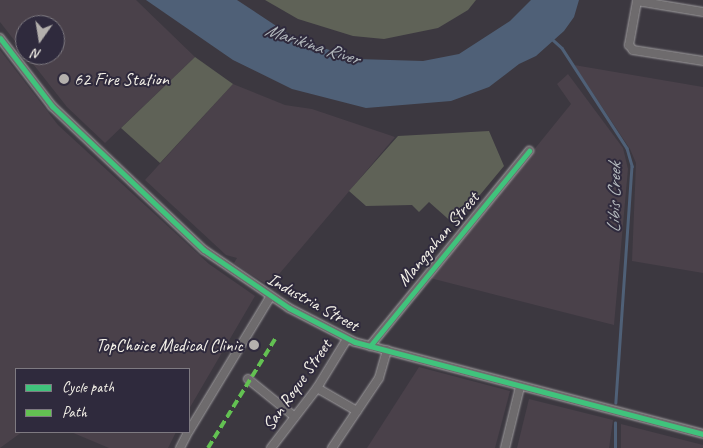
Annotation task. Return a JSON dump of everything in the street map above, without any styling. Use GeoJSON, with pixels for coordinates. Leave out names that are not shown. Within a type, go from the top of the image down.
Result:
{"type":"FeatureCollection","features":[{"type":"Feature","properties":{"kind":"street"},"geometry":{"type":"LineString","coordinates":[[703,12],[637,0],[630,48],[703,61]]}},
{"type":"Feature","properties":{"kind":"street","name":"Industria Street"},"geometry":{"type":"LineString","coordinates":[[0,38],[61,116],[204,250],[270,297],[347,339],[520,387],[703,434]]}},
{"type":"Feature","properties":{"kind":"street","name":"Manggahan Street"},"geometry":{"type":"LineString","coordinates":[[370,346],[529,151]]}},
{"type":"Feature","properties":{"kind":"street"},"geometry":{"type":"LineString","coordinates":[[190,429],[270,297]]}},
{"type":"Feature","properties":{"kind":"street","name":"San Roque Street"},"geometry":{"type":"LineString","coordinates":[[272,448],[317,388],[347,339]]}},
{"type":"Feature","properties":{"kind":"street"},"geometry":{"type":"LineString","coordinates":[[332,448],[379,378],[387,350]]}},
{"type":"Feature","properties":{"kind":"street"},"geometry":{"type":"LineString","coordinates":[[248,379],[296,417]]}},
{"type":"Feature","properties":{"kind":"street"},"geometry":{"type":"LineString","coordinates":[[504,448],[520,387]]}},
{"type":"Feature","properties":{"kind":"street"},"geometry":{"type":"LineString","coordinates":[[317,388],[357,411]]}},
{"type":"Feature","properties":{"kind":"street"},"geometry":{"type":"LineString","coordinates":[[180,448],[188,433]]}},
{"type":"Feature","properties":{"kind":"shaded area"},"geometry":{"type":"Polygon","coordinates":[[[0,0],[136,0],[195,57],[105,143],[67,107],[34,65],[65,65],[65,15],[15,15],[15,41],[0,22],[0,0]]]}},
{"type":"Feature","properties":{"kind":"shaded area"},"geometry":{"type":"Polygon","coordinates":[[[265,0],[476,0],[468,10],[438,28],[384,39],[353,36],[298,19],[265,0]]]}},
{"type":"Feature","properties":{"kind":"shaded area"},"geometry":{"type":"Polygon","coordinates":[[[0,50],[58,125],[209,264],[255,296],[190,407],[190,368],[15,368],[15,433],[21,433],[0,448],[0,50]]]}},
{"type":"Feature","properties":{"kind":"shaded area"},"geometry":{"type":"Polygon","coordinates":[[[195,57],[233,84],[160,163],[121,128],[195,57]]]}},
{"type":"Feature","properties":{"kind":"shaded area"},"geometry":{"type":"Polygon","coordinates":[[[574,65],[703,87],[703,273],[632,261],[636,163],[630,149],[574,65]]]}},
{"type":"Feature","properties":{"kind":"shaded area"},"geometry":{"type":"Polygon","coordinates":[[[568,74],[623,148],[628,169],[614,325],[430,278],[571,104],[557,84],[568,74]]]}},
{"type":"Feature","properties":{"kind":"shaded area"},"geometry":{"type":"Polygon","coordinates":[[[233,84],[285,105],[312,109],[395,137],[269,286],[234,263],[237,258],[226,255],[145,180],[233,84]]]}},
{"type":"Feature","properties":{"kind":"shaded area"},"geometry":{"type":"Polygon","coordinates":[[[489,131],[504,166],[455,225],[429,202],[419,212],[412,205],[366,206],[349,191],[398,136],[489,131]]]}},
{"type":"Feature","properties":{"kind":"shaded area"},"geometry":{"type":"Polygon","coordinates":[[[419,367],[510,391],[495,448],[367,448],[419,367]]]}},
{"type":"Feature","properties":{"kind":"shaded area"},"geometry":{"type":"Polygon","coordinates":[[[529,399],[613,420],[609,448],[517,448],[529,399]]]}},
{"type":"Feature","properties":{"kind":"shaded area"},"geometry":{"type":"Polygon","coordinates":[[[621,424],[703,445],[703,448],[621,448],[621,424]]]}},
{"type":"Feature","properties":{"kind":"shaded area"},"geometry":{"type":"Polygon","coordinates":[[[73,433],[176,433],[168,448],[109,448],[73,433]]]}},
{"type":"Feature","properties":{"kind":"water","name":"Marikina River"},"geometry":{"type":"Polygon","coordinates":[[[146,0],[237,0],[296,39],[357,59],[423,61],[459,54],[510,21],[531,0],[579,0],[574,17],[564,31],[536,56],[519,64],[489,87],[451,101],[366,108],[292,89],[233,60],[146,0]]]}},
{"type":"Feature","properties":{"kind":"waterway","name":"Libis Creek"},"geometry":{"type":"LineString","coordinates":[[552,39],[562,48],[627,148],[632,166],[616,402]]}},
{"type":"Feature","properties":{"kind":"waterway","name":"Libis Creek"},"geometry":{"type":"LineString","coordinates":[[615,423],[615,448]]}},
{"type":"Feature","properties":{"kind":"marked path"},"geometry":{"type":"LineString","coordinates":[[208,448],[275,339]]}},
{"type":"Feature","properties":{"kind":"cycle path"},"geometry":{"type":"LineString","coordinates":[[0,38],[52,106],[204,250],[289,308],[355,342],[703,434]]}},
{"type":"Feature","properties":{"kind":"cycle path"},"geometry":{"type":"LineString","coordinates":[[370,346],[529,151]]}},
{"type":"Feature","properties":{"kind":"place","name":"62 Fire Station"},"geometry":{"type":"Point","coordinates":[64,79]}},
{"type":"Feature","properties":{"kind":"place","name":"TopChoice Medical Clinic"},"geometry":{"type":"Point","coordinates":[254,345]}}]}
